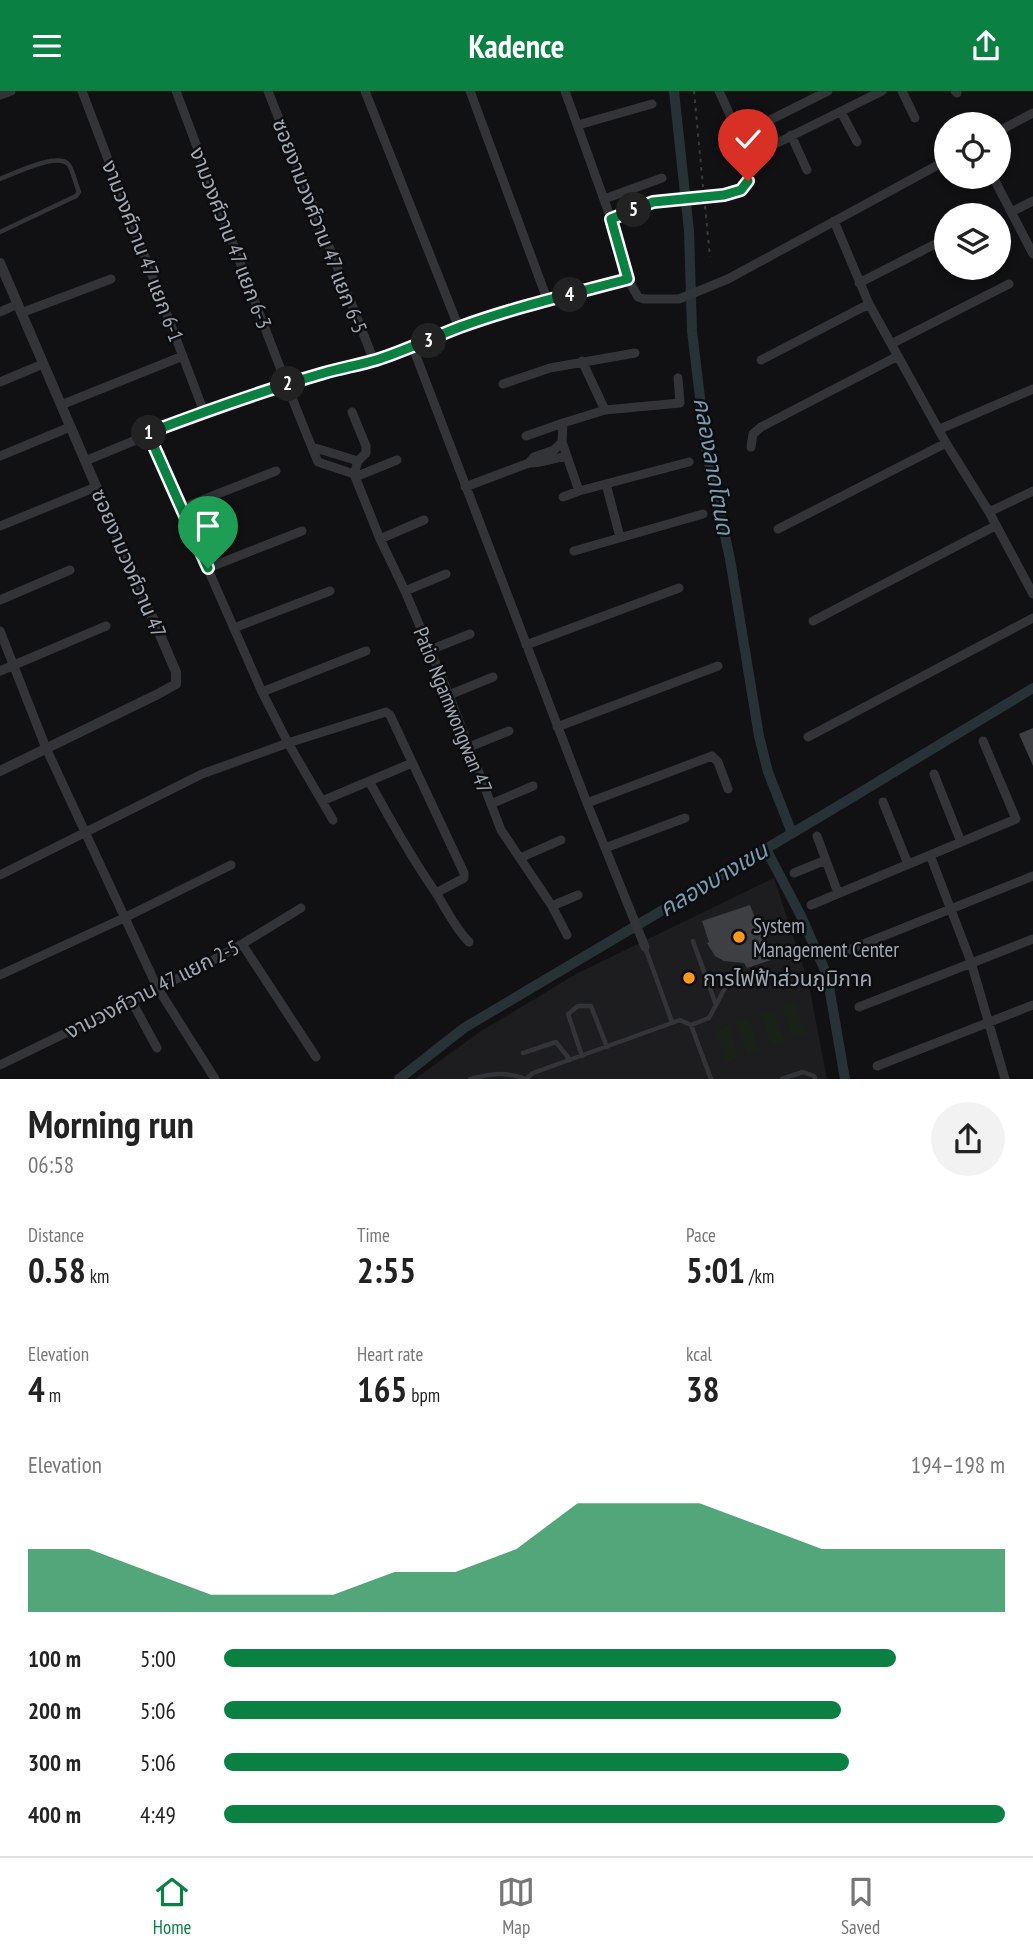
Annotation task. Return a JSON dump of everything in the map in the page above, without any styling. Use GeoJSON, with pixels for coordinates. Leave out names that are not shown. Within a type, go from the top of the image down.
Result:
{"type":"FeatureCollection","features":[{"type":"Feature","properties":{"kind":"street"},"geometry":{"type":"LineString","coordinates":[[0,95],[11,91]]}},
{"type":"Feature","properties":{"kind":"street","name":"งามวงศ์วาน 47 แยก 6-1"},"geometry":{"type":"LineString","coordinates":[[82,91],[204,412]]}},
{"type":"Feature","properties":{"kind":"street","name":"งามวงศ์วาน 47 แยก 6-3"},"geometry":{"type":"LineString","coordinates":[[176,91],[286,385],[312,447]]}},
{"type":"Feature","properties":{"kind":"street","name":"ซอยงามวงศ์วาน 47 แยก 6-5"},"geometry":{"type":"LineString","coordinates":[[268,91],[374,361]]}},
{"type":"Feature","properties":{"kind":"street"},"geometry":{"type":"LineString","coordinates":[[365,91],[459,328]]}},
{"type":"Feature","properties":{"kind":"street"},"geometry":{"type":"LineString","coordinates":[[470,91],[547,299]]}},
{"type":"Feature","properties":{"kind":"street"},"geometry":{"type":"LineString","coordinates":[[565,91],[611,219],[628,279],[638,297],[645,299],[680,299],[729,279],[934,167]]}},
{"type":"Feature","properties":{"kind":"street"},"geometry":{"type":"LineString","coordinates":[[611,219],[653,202],[724,195],[741,190],[748,181],[749,157],[719,91]]}},
{"type":"Feature","properties":{"kind":"street"},"geometry":{"type":"LineString","coordinates":[[756,127],[828,91]]}},
{"type":"Feature","properties":{"kind":"street"},"geometry":{"type":"LineString","coordinates":[[749,157],[882,91]]}},
{"type":"Feature","properties":{"kind":"street"},"geometry":{"type":"LineString","coordinates":[[902,91],[915,118]]}},
{"type":"Feature","properties":{"kind":"street"},"geometry":{"type":"LineString","coordinates":[[578,125],[652,104]]}},
{"type":"Feature","properties":{"kind":"street"},"geometry":{"type":"LineString","coordinates":[[841,111],[857,142]]}},
{"type":"Feature","properties":{"kind":"street"},"geometry":{"type":"LineString","coordinates":[[1011,125],[1033,113]]}},
{"type":"Feature","properties":{"kind":"street"},"geometry":{"type":"LineString","coordinates":[[791,135],[807,170]]}},
{"type":"Feature","properties":{"kind":"street"},"geometry":{"type":"LineString","coordinates":[[604,199],[662,178]]}},
{"type":"Feature","properties":{"kind":"street"},"geometry":{"type":"LineString","coordinates":[[1033,201],[1011,212],[1033,254]]}},
{"type":"Feature","properties":{"kind":"street"},"geometry":{"type":"LineString","coordinates":[[834,221],[869,304],[1033,594]]}},
{"type":"Feature","properties":{"kind":"street"},"geometry":{"type":"LineString","coordinates":[[859,283],[934,245]]}},
{"type":"Feature","properties":{"kind":"street","name":"ซอยงามวงศ์วาน 47"},"geometry":{"type":"LineString","coordinates":[[0,263],[177,679],[176,684],[158,694],[0,771]]}},
{"type":"Feature","properties":{"kind":"street"},"geometry":{"type":"LineString","coordinates":[[0,312],[20,309],[111,279]]}},
{"type":"Feature","properties":{"kind":"street"},"geometry":{"type":"LineString","coordinates":[[85,461],[204,412],[325,373],[374,361],[459,328],[547,299],[628,279]]}},
{"type":"Feature","properties":{"kind":"street"},"geometry":{"type":"LineString","coordinates":[[891,344],[1009,284]]}},
{"type":"Feature","properties":{"kind":"street"},"geometry":{"type":"LineString","coordinates":[[761,360],[869,304]]}},
{"type":"Feature","properties":{"kind":"street"},"geometry":{"type":"LineString","coordinates":[[413,348],[557,727],[645,947]]}},
{"type":"Feature","properties":{"kind":"street"},"geometry":{"type":"LineString","coordinates":[[503,384],[550,368],[635,353]]}},
{"type":"Feature","properties":{"kind":"street"},"geometry":{"type":"LineString","coordinates":[[751,447],[753,434],[761,427],[898,355]]}},
{"type":"Feature","properties":{"kind":"street"},"geometry":{"type":"LineString","coordinates":[[61,405],[183,356]]}},
{"type":"Feature","properties":{"kind":"street"},"geometry":{"type":"LineString","coordinates":[[582,361],[605,410]]}},
{"type":"Feature","properties":{"kind":"street"},"geometry":{"type":"LineString","coordinates":[[0,382],[43,364]]}},
{"type":"Feature","properties":{"kind":"street"},"geometry":{"type":"LineString","coordinates":[[526,436],[605,410],[680,403],[678,378]]}},
{"type":"Feature","properties":{"kind":"street"},"geometry":{"type":"LineString","coordinates":[[940,429],[1033,389]]}},
{"type":"Feature","properties":{"kind":"street"},"geometry":{"type":"LineString","coordinates":[[352,412],[366,446],[366,453],[358,461],[355,475]]}},
{"type":"Feature","properties":{"kind":"street"},"geometry":{"type":"LineString","coordinates":[[563,423],[562,442],[579,491]]}},
{"type":"Feature","properties":{"kind":"street"},"geometry":{"type":"LineString","coordinates":[[0,456],[70,427]]}},
{"type":"Feature","properties":{"kind":"street"},"geometry":{"type":"LineString","coordinates":[[148,433],[262,692],[333,820]]}},
{"type":"Feature","properties":{"kind":"street"},"geometry":{"type":"LineString","coordinates":[[529,463],[534,457],[554,450],[562,442]]}},
{"type":"Feature","properties":{"kind":"street"},"geometry":{"type":"LineString","coordinates":[[778,529],[946,443]]}},
{"type":"Feature","properties":{"kind":"street"},"geometry":{"type":"LineString","coordinates":[[312,447],[358,461]]}},
{"type":"Feature","properties":{"kind":"street"},"geometry":{"type":"LineString","coordinates":[[312,447],[318,462],[355,475],[397,460]]}},
{"type":"Feature","properties":{"kind":"street"},"geometry":{"type":"LineString","coordinates":[[465,487],[529,463],[537,464],[567,457]]}},
{"type":"Feature","properties":{"kind":"street"},"geometry":{"type":"LineString","coordinates":[[563,497],[689,462]]}},
{"type":"Feature","properties":{"kind":"street"},"geometry":{"type":"LineString","coordinates":[[182,508],[276,471]]}},
{"type":"Feature","properties":{"kind":"street","name":"Patio Ngamwongwan 47"},"geometry":{"type":"LineString","coordinates":[[355,475],[380,539],[449,695],[501,829],[552,906],[567,935]]}},
{"type":"Feature","properties":{"kind":"street"},"geometry":{"type":"LineString","coordinates":[[606,484],[620,537]]}},
{"type":"Feature","properties":{"kind":"street"},"geometry":{"type":"LineString","coordinates":[[0,526],[96,487]]}},
{"type":"Feature","properties":{"kind":"street"},"geometry":{"type":"LineString","coordinates":[[989,512],[1033,491]]}},
{"type":"Feature","properties":{"kind":"street"},"geometry":{"type":"LineString","coordinates":[[574,551],[703,514]]}},
{"type":"Feature","properties":{"kind":"street"},"geometry":{"type":"LineString","coordinates":[[380,539],[424,520]]}},
{"type":"Feature","properties":{"kind":"street"},"geometry":{"type":"LineString","coordinates":[[813,621],[995,526]]}},
{"type":"Feature","properties":{"kind":"street"},"geometry":{"type":"LineString","coordinates":[[208,568],[302,531]]}},
{"type":"Feature","properties":{"kind":"street"},"geometry":{"type":"LineString","coordinates":[[0,600],[70,571]]}},
{"type":"Feature","properties":{"kind":"street"},"geometry":{"type":"LineString","coordinates":[[405,591],[446,575]]}},
{"type":"Feature","properties":{"kind":"street"},"geometry":{"type":"LineString","coordinates":[[526,645],[679,588]]}},
{"type":"Feature","properties":{"kind":"street"},"geometry":{"type":"LineString","coordinates":[[234,628],[330,591]]}},
{"type":"Feature","properties":{"kind":"street"},"geometry":{"type":"LineString","coordinates":[[807,737],[1033,618]]}},
{"type":"Feature","properties":{"kind":"street"},"geometry":{"type":"LineString","coordinates":[[0,671],[106,626]]}},
{"type":"Feature","properties":{"kind":"street"},"geometry":{"type":"LineString","coordinates":[[0,631],[46,748],[158,987],[215,1079]]}},
{"type":"Feature","properties":{"kind":"street"},"geometry":{"type":"LineString","coordinates":[[430,650],[470,634]]}},
{"type":"Feature","properties":{"kind":"street"},"geometry":{"type":"LineString","coordinates":[[262,692],[366,651]]}},
{"type":"Feature","properties":{"kind":"street"},"geometry":{"type":"LineString","coordinates":[[557,727],[718,666]]}},
{"type":"Feature","properties":{"kind":"street"},"geometry":{"type":"LineString","coordinates":[[449,695],[493,677]]}},
{"type":"Feature","properties":{"kind":"street"},"geometry":{"type":"LineString","coordinates":[[0,875],[186,781],[289,743],[386,712],[390,715],[464,873],[464,878],[460,881],[436,893]]}},
{"type":"Feature","properties":{"kind":"street"},"geometry":{"type":"LineString","coordinates":[[469,747],[509,731]]}},
{"type":"Feature","properties":{"kind":"street"},"geometry":{"type":"LineString","coordinates":[[811,905],[1016,819],[984,741]]}},
{"type":"Feature","properties":{"kind":"street"},"geometry":{"type":"LineString","coordinates":[[587,803],[712,756],[718,762],[728,789]]}},
{"type":"Feature","properties":{"kind":"street"},"geometry":{"type":"LineString","coordinates":[[322,801],[412,763]]}},
{"type":"Feature","properties":{"kind":"street"},"geometry":{"type":"LineString","coordinates":[[934,774],[961,842]]}},
{"type":"Feature","properties":{"kind":"street"},"geometry":{"type":"LineString","coordinates":[[369,781],[412,858],[452,923],[468,942]]}},
{"type":"Feature","properties":{"kind":"street"},"geometry":{"type":"LineString","coordinates":[[491,804],[533,786]]}},
{"type":"Feature","properties":{"kind":"street"},"geometry":{"type":"LineString","coordinates":[[883,802],[908,864]]}},
{"type":"Feature","properties":{"kind":"street"},"geometry":{"type":"LineString","coordinates":[[605,848],[685,818]]}},
{"type":"Feature","properties":{"kind":"street"},"geometry":{"type":"LineString","coordinates":[[817,836],[838,893]]}},
{"type":"Feature","properties":{"kind":"street"},"geometry":{"type":"LineString","coordinates":[[520,858],[561,840]]}},
{"type":"Feature","properties":{"kind":"street"},"geometry":{"type":"LineString","coordinates":[[930,855],[971,962],[1005,1079]]}},
{"type":"Feature","properties":{"kind":"street"},"geometry":{"type":"LineString","coordinates":[[794,873],[826,860]]}},
{"type":"Feature","properties":{"kind":"street"},"geometry":{"type":"LineString","coordinates":[[0,975],[232,866]]}},
{"type":"Feature","properties":{"kind":"street"},"geometry":{"type":"LineString","coordinates":[[841,953],[1033,876]]}},
{"type":"Feature","properties":{"kind":"street"},"geometry":{"type":"LineString","coordinates":[[552,906],[578,895]]}},
{"type":"Feature","properties":{"kind":"street","name":"งามวงศ์วาน 47 แยก 2-5"},"geometry":{"type":"LineString","coordinates":[[0,1065],[193,971],[301,908]]}},
{"type":"Feature","properties":{"kind":"street"},"geometry":{"type":"LineString","coordinates":[[859,1007],[1033,939]]}},
{"type":"Feature","properties":{"kind":"street"},"geometry":{"type":"LineString","coordinates":[[242,944],[316,1057]]}},
{"type":"Feature","properties":{"kind":"street"},"geometry":{"type":"LineString","coordinates":[[131,1000],[157,1048]]}},
{"type":"Feature","properties":{"kind":"street"},"geometry":{"type":"LineString","coordinates":[[877,1066],[1033,1005]]}},
{"type":"Feature","properties":{"kind":"lane"},"geometry":{"type":"LineString","coordinates":[[0,179],[49,161],[62,160],[69,165],[79,192],[76,196],[0,232]]}},
{"type":"Feature","properties":{"kind":"lane"},"geometry":{"type":"LineString","coordinates":[[692,941],[716,1006]]}},
{"type":"Feature","properties":{"kind":"lane"},"geometry":{"type":"LineString","coordinates":[[645,947],[672,1022]]}},
{"type":"Feature","properties":{"kind":"lane"},"geometry":{"type":"LineString","coordinates":[[691,1025],[709,1017],[733,973]]}},
{"type":"Feature","properties":{"kind":"lane"},"geometry":{"type":"LineString","coordinates":[[582,1056],[568,1014],[578,1006],[591,1006],[607,1047]]}},
{"type":"Feature","properties":{"kind":"lane"},"geometry":{"type":"LineString","coordinates":[[470,1079],[496,1073],[513,1074],[526,1079],[533,1073],[680,1020],[691,1025],[711,1079]]}},
{"type":"Feature","properties":{"kind":"lane"},"geometry":{"type":"LineString","coordinates":[[523,1053],[556,1042],[570,1060]]}},
{"type":"Feature","properties":{"kind":"lane"},"geometry":{"type":"LineString","coordinates":[[782,1079],[803,1072],[815,1079]]}},
{"type":"Feature","properties":{"kind":"path"},"geometry":{"type":"LineString","coordinates":[[694,91],[704,188]]}},
{"type":"Feature","properties":{"kind":"path"},"geometry":{"type":"LineString","coordinates":[[705,202],[710,257]]}},
{"type":"Feature","properties":{"kind":"shaded area","name":"การไฟฟ้าส่วนภูมิภาค"},"geometry":{"type":"Polygon","coordinates":[[[774,878],[808,981],[827,1079],[415,1079],[478,1033],[576,974],[774,878]]]}},
{"type":"Feature","properties":{"kind":"shaded area"},"geometry":{"type":"Polygon","coordinates":[[[795,1001],[807,1034],[793,1039],[781,1006],[795,1001]]]}},
{"type":"Feature","properties":{"kind":"shaded area"},"geometry":{"type":"Polygon","coordinates":[[[774,1009],[786,1042],[772,1046],[760,1014],[774,1009]]]}},
{"type":"Feature","properties":{"kind":"shaded area"},"geometry":{"type":"Polygon","coordinates":[[[749,1018],[760,1051],[747,1056],[735,1023],[749,1018]]]}},
{"type":"Feature","properties":{"kind":"shaded area"},"geometry":{"type":"Polygon","coordinates":[[[729,1025],[740,1058],[726,1063],[715,1030],[729,1025]]]}},
{"type":"Feature","properties":{"kind":"building"},"geometry":{"type":"Polygon","coordinates":[[[1033,728],[1033,766],[1019,734],[1033,728]]]}},
{"type":"Feature","properties":{"kind":"building","name":"System Management Center"},"geometry":{"type":"Polygon","coordinates":[[[750,905],[771,960],[747,968],[744,963],[724,961],[715,956],[707,943],[709,942],[702,921],[750,905]]]}},
{"type":"Feature","properties":{"kind":"waterway","name":"คลองลาดโตนด"},"geometry":{"type":"LineString","coordinates":[[674,91],[689,231],[692,331],[706,448],[730,559],[759,736],[768,772],[792,833]]}},
{"type":"Feature","properties":{"kind":"waterway","name":"คลองบางเขน"},"geometry":{"type":"LineString","coordinates":[[399,1079],[464,1028],[1033,688]]}},
{"type":"Feature","properties":{"kind":"waterway"},"geometry":{"type":"LineString","coordinates":[[766,849],[801,916],[827,975],[845,1079]]}},
{"type":"Feature","properties":{"kind":"place","name":"System Management Center"},"geometry":{"type":"Point","coordinates":[739,937]}},
{"type":"Feature","properties":{"kind":"place","name":"การไฟฟ้าส่วนภูมิภาค"},"geometry":{"type":"Point","coordinates":[689,978]}},
{"type":"Feature","properties":{"kind":"route"},"geometry":{"type":"LineString","coordinates":[[208,568],[148,433],[286,385],[413,348],[459,328],[547,299],[628,279],[611,219],[653,202],[724,195],[741,190],[748,181]]}}]}
